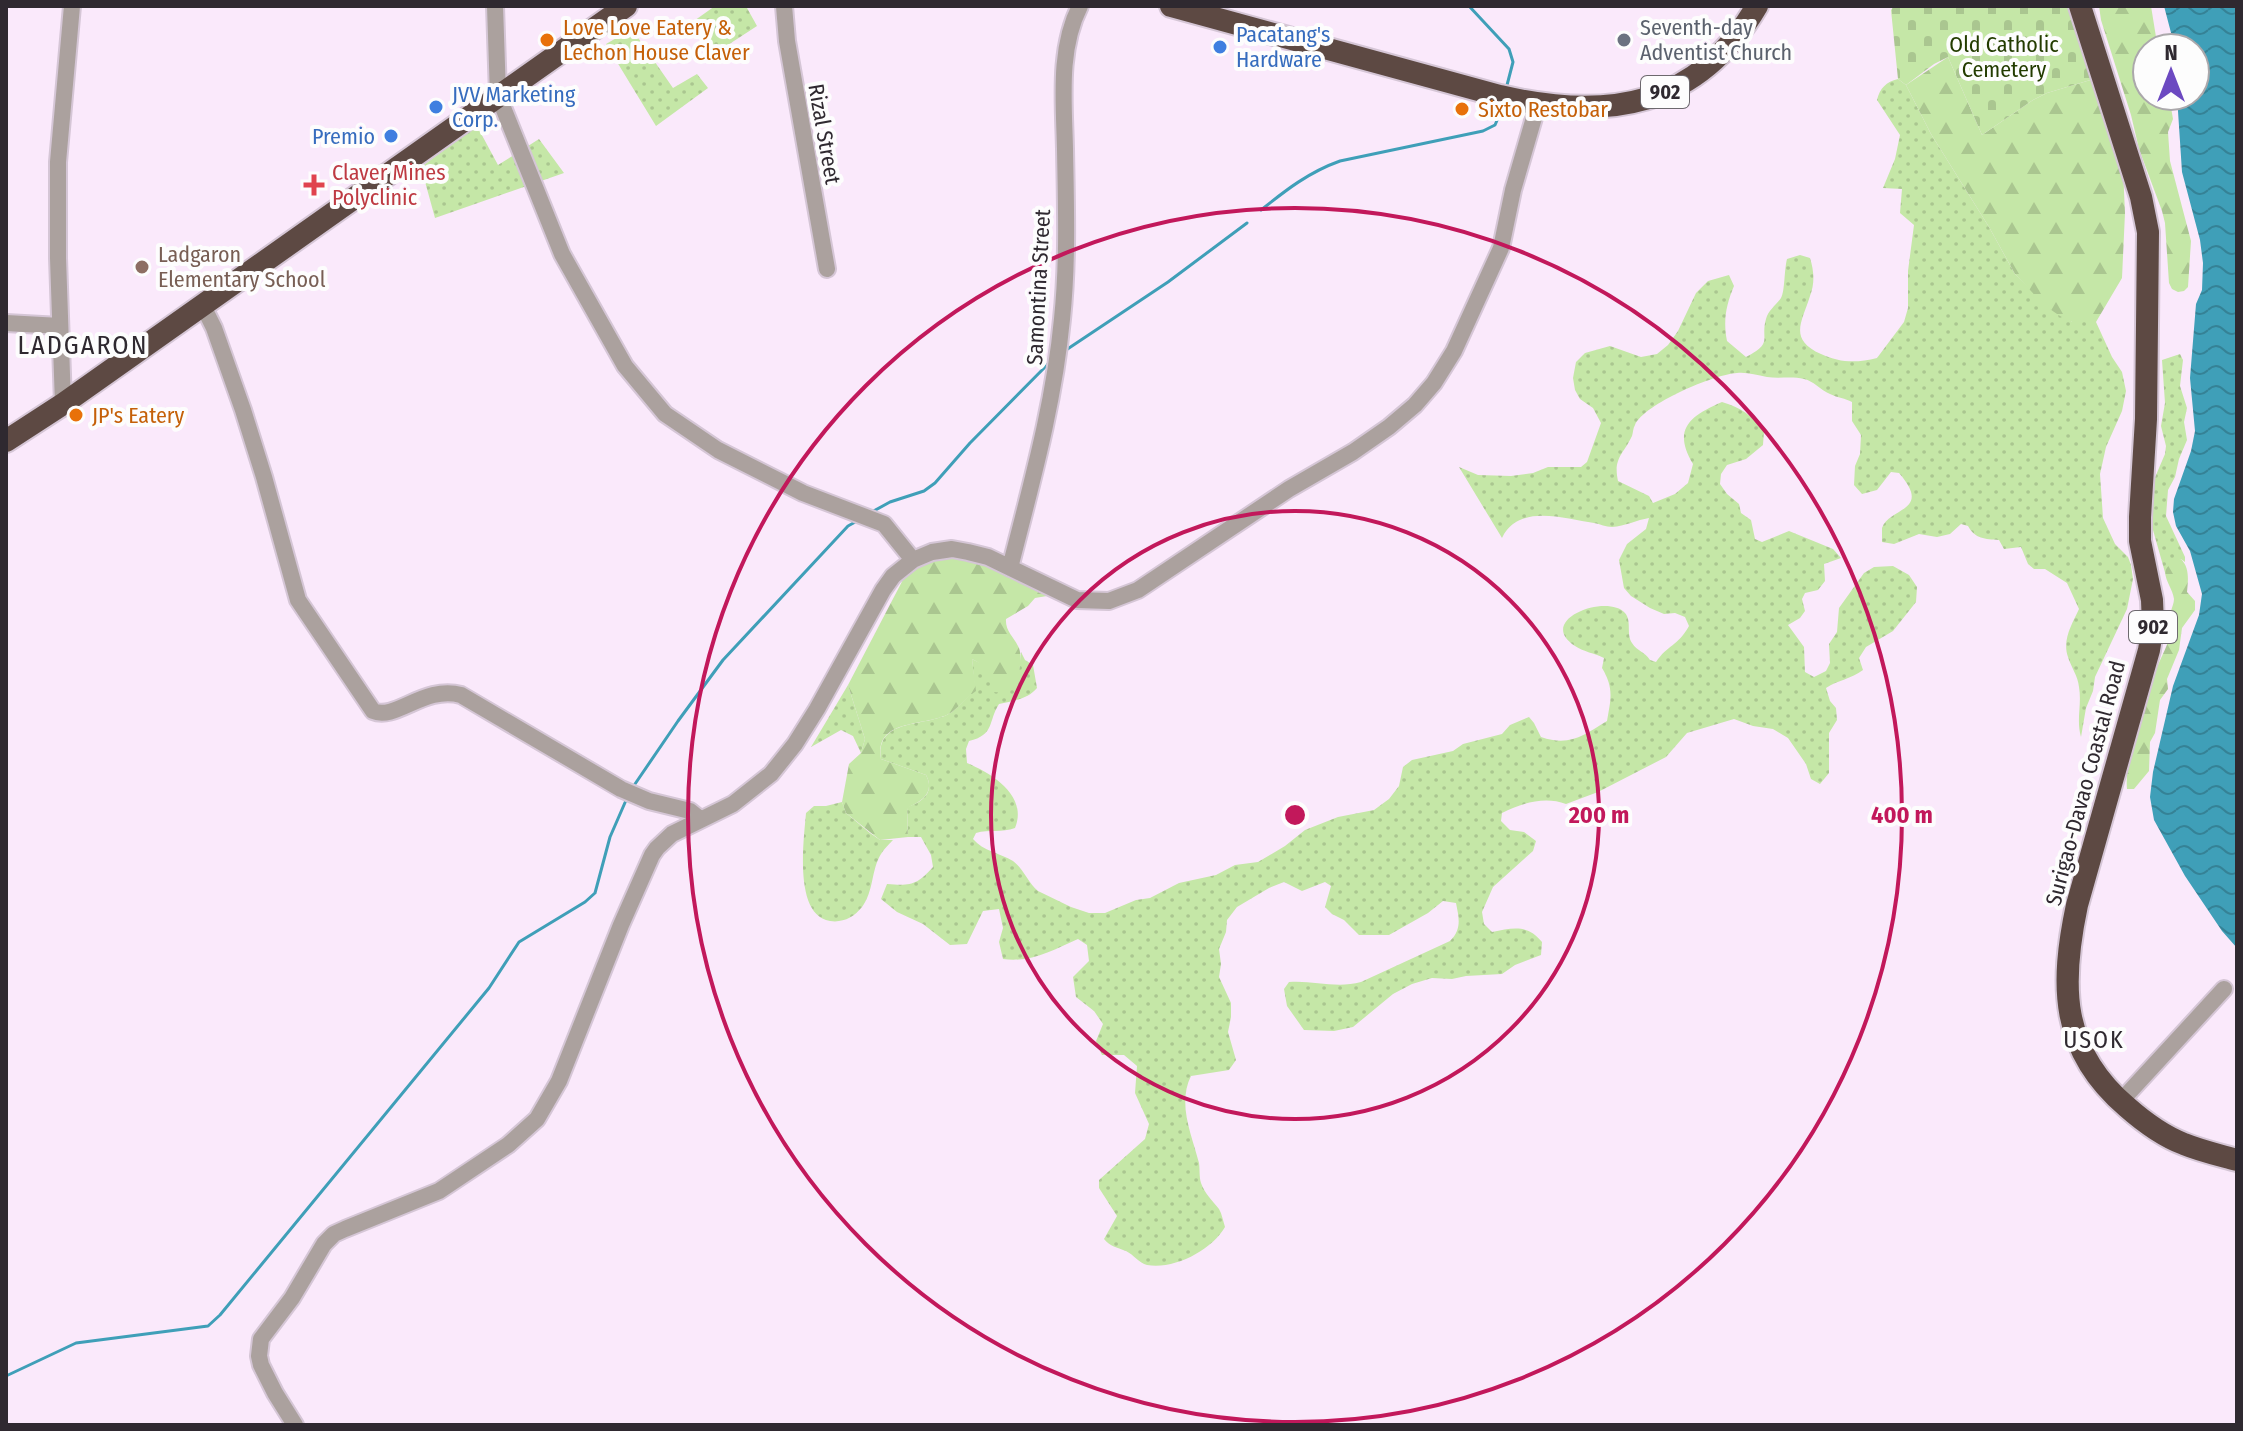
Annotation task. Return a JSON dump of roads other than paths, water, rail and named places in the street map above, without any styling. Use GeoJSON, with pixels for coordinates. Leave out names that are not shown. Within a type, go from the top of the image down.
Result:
{"type":"FeatureCollection","features":[{"type":"Feature","properties":{"kind":"highway"},"geometry":{"type":"LineString","coordinates":[[6,441],[63,404],[626,6]]}},
{"type":"Feature","properties":{"kind":"highway","name":"902"},"geometry":{"type":"LineString","coordinates":[[1171,6],[1538,104],[1578,107],[1624,104],[1680,86],[1725,51],[1757,6]]}},
{"type":"Feature","properties":{"kind":"highway","name":"Surigao-Davao Coastal Road"},"geometry":{"type":"LineString","coordinates":[[2080,6],[2141,197],[2148,232],[2146,419],[2140,541],[2152,600],[2153,625],[2149,650],[2077,905],[2067,982],[2070,1019],[2083,1054],[2102,1082],[2142,1120],[2183,1144],[2237,1160]]}},
{"type":"Feature","properties":{"kind":"street"},"geometry":{"type":"LineString","coordinates":[[63,404],[58,162],[72,6]]}},
{"type":"Feature","properties":{"kind":"street"},"geometry":{"type":"LineString","coordinates":[[495,6],[498,95],[562,254],[625,366],[665,414],[718,450],[803,493],[884,524],[913,560]]}},
{"type":"Feature","properties":{"kind":"street","name":"Rizal Street"},"geometry":{"type":"LineString","coordinates":[[784,6],[787,41],[827,269]]}},
{"type":"Feature","properties":{"kind":"street","name":"Samontina Street"},"geometry":{"type":"LineString","coordinates":[[1010,568],[1053,395],[1063,318],[1066,42],[1080,6]]}},
{"type":"Feature","properties":{"kind":"street"},"geometry":{"type":"LineString","coordinates":[[295,1425],[261,1365],[259,1350],[261,1339],[292,1298],[324,1244],[334,1234],[439,1191],[508,1145],[537,1119],[559,1081],[652,855],[672,834],[733,804],[771,774],[795,744],[883,590],[902,567],[932,552],[952,549],[988,557],[1077,600],[1109,601],[1123,597],[1389,427],[1415,405],[1434,383],[1454,351],[1501,248],[1510,200],[1538,104]]}},
{"type":"Feature","properties":{"kind":"street"},"geometry":{"type":"LineString","coordinates":[[202,304],[214,328],[243,410],[298,600],[373,711],[381,714],[393,711],[438,692],[461,695],[621,789],[649,801],[690,811],[700,819]]}},
{"type":"Feature","properties":{"kind":"street"},"geometry":{"type":"LineString","coordinates":[[6,323],[60,326]]}},
{"type":"Feature","properties":{"kind":"street"},"geometry":{"type":"LineString","coordinates":[[2121,1101],[2224,989]]}},
{"type":"Feature","properties":{"kind":"water"},"geometry":{"type":"Polygon","coordinates":[[[2164,6],[2237,6],[2237,948],[2185,876],[2154,820],[2150,797],[2173,686],[2199,615],[2202,594],[2190,551],[2176,526],[2173,512],[2174,499],[2195,431],[2190,378],[2203,263],[2182,172],[2178,112],[2211,112],[2211,32],[2171,32],[2164,6]]]}},
{"type":"Feature","properties":{"kind":"waterway"},"geometry":{"type":"LineString","coordinates":[[1469,6],[1509,49],[1513,62],[1506,89]]}},
{"type":"Feature","properties":{"kind":"waterway"},"geometry":{"type":"LineString","coordinates":[[1261,210],[1298,182],[1329,165],[1483,131],[1495,125],[1502,109]]}},
{"type":"Feature","properties":{"kind":"waterway"},"geometry":{"type":"LineString","coordinates":[[1063,352],[1168,282],[1247,223]]}},
{"type":"Feature","properties":{"kind":"waterway"},"geometry":{"type":"LineString","coordinates":[[870,513],[890,502],[924,491],[935,483],[1051,361]]}},
{"type":"Feature","properties":{"kind":"waterway"},"geometry":{"type":"LineString","coordinates":[[635,784],[723,660],[848,526],[857,521]]}},
{"type":"Feature","properties":{"kind":"waterway"},"geometry":{"type":"LineString","coordinates":[[6,1376],[76,1343],[208,1326],[220,1315],[489,988],[519,942],[595,893],[610,837],[627,798]]}},
{"type":"Feature","properties":{"kind":"place","name":"Love Love Eatery & Lechon House Claver"},"geometry":{"type":"Point","coordinates":[547,40]}},
{"type":"Feature","properties":{"kind":"place","name":"Seventh-day Adventist Church"},"geometry":{"type":"Point","coordinates":[1624,40]}},
{"type":"Feature","properties":{"kind":"place","name":"Pacatang's Hardware"},"geometry":{"type":"Point","coordinates":[1220,47]}},
{"type":"Feature","properties":{"kind":"place","name":"JVV Marketing Corp."},"geometry":{"type":"Point","coordinates":[436,107]}},
{"type":"Feature","properties":{"kind":"place","name":"Sixto Restobar"},"geometry":{"type":"Point","coordinates":[1462,109]}},
{"type":"Feature","properties":{"kind":"place","name":"Premio"},"geometry":{"type":"Point","coordinates":[391,136]}},
{"type":"Feature","properties":{"kind":"place","name":"Claver Mines Polyclinic"},"geometry":{"type":"Point","coordinates":[314,185]}},
{"type":"Feature","properties":{"kind":"place","name":"Ladgaron Elementary School"},"geometry":{"type":"Point","coordinates":[142,267]}},
{"type":"Feature","properties":{"kind":"place","name":"JP's Eatery"},"geometry":{"type":"Point","coordinates":[76,415]}},
{"type":"Feature","properties":{"kind":"district","name":"LADGARON"},"geometry":{"type":"Point","coordinates":[83,345]}},
{"type":"Feature","properties":{"kind":"district","name":"USOK"},"geometry":{"type":"Point","coordinates":[2094,1040]}},
{"type":"Feature","properties":{"kind":"park label","name":"Old Catholic Cemetery"},"geometry":{"type":"Point","coordinates":[2004,56]}}]}
